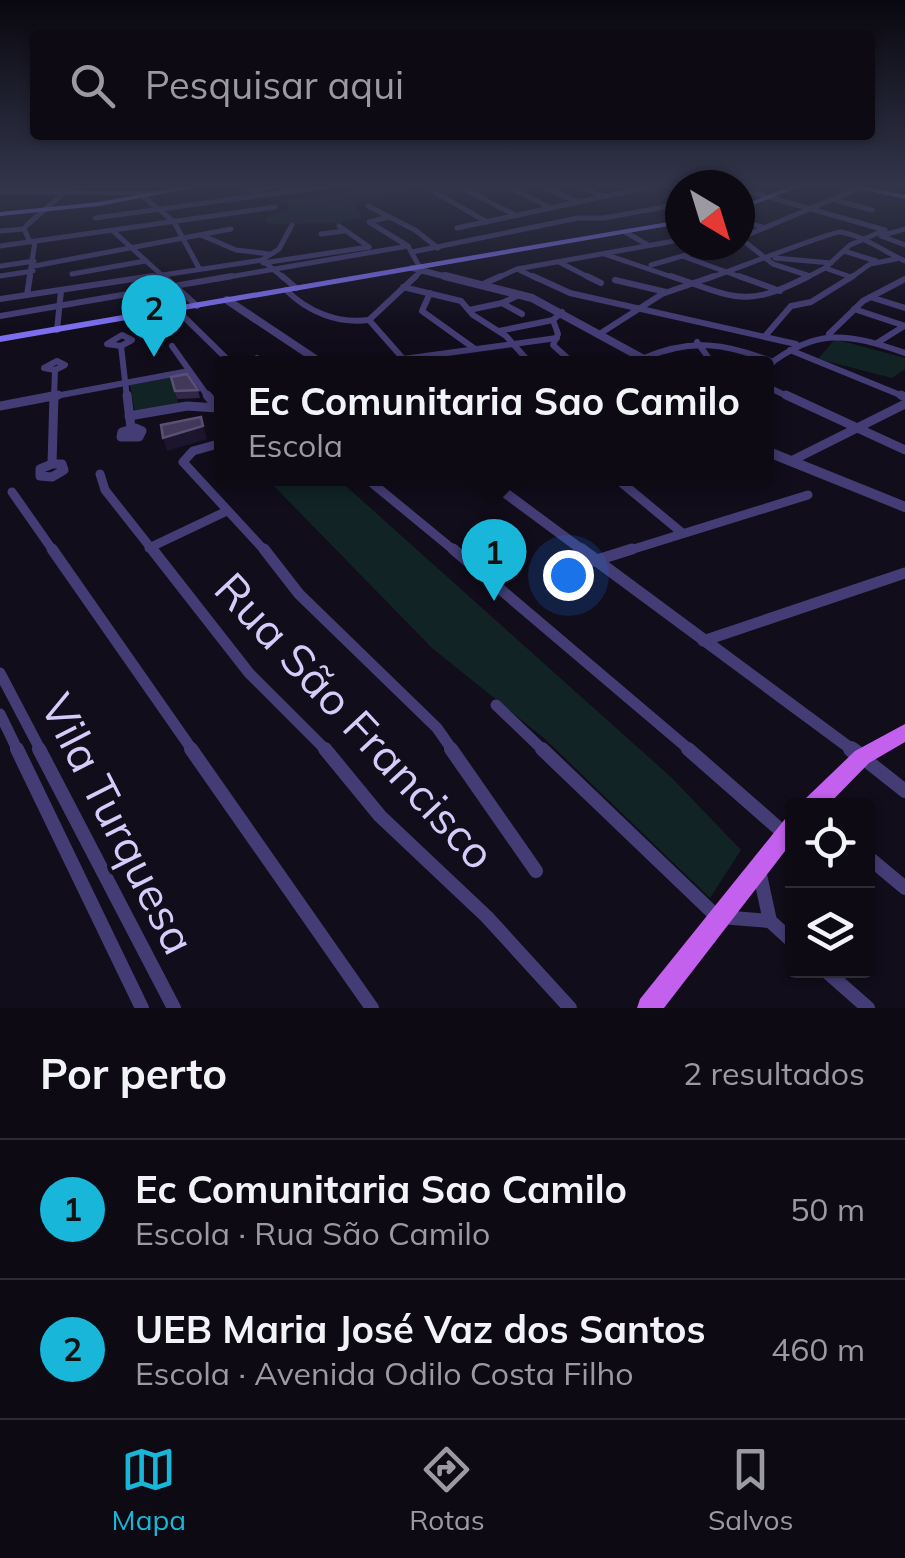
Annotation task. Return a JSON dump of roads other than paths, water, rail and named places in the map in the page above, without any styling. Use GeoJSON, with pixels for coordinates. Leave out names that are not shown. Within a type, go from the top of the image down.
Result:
{"type":"FeatureCollection","features":[{"type":"Feature","properties":{"kind":"main road"},"geometry":{"type":"LineString","coordinates":[[0,339],[625,232]]}},
{"type":"Feature","properties":{"kind":"main road"},"geometry":{"type":"LineString","coordinates":[[820,798],[862,757],[905,732]]}},
{"type":"Feature","properties":{"kind":"main road"},"geometry":{"type":"LineString","coordinates":[[649,1008],[785,835]]}},
{"type":"Feature","properties":{"kind":"street"},"geometry":{"type":"LineString","coordinates":[[26,232],[32,242],[34,266],[27,295]]}},
{"type":"Feature","properties":{"kind":"street"},"geometry":{"type":"LineString","coordinates":[[0,246],[105,232]]}},
{"type":"Feature","properties":{"kind":"street"},"geometry":{"type":"LineString","coordinates":[[114,232],[197,306]]}},
{"type":"Feature","properties":{"kind":"street"},"geometry":{"type":"LineString","coordinates":[[180,232],[199,268]]}},
{"type":"Feature","properties":{"kind":"street"},"geometry":{"type":"LineString","coordinates":[[0,276],[126,246],[212,232]]}},
{"type":"Feature","properties":{"kind":"street"},"geometry":{"type":"LineString","coordinates":[[262,261],[284,242],[289,232]]}},
{"type":"Feature","properties":{"kind":"street"},"geometry":{"type":"LineString","coordinates":[[328,240],[321,234],[329,232]]}},
{"type":"Feature","properties":{"kind":"street"},"geometry":{"type":"LineString","coordinates":[[348,232],[368,247]]}},
{"type":"Feature","properties":{"kind":"street"},"geometry":{"type":"LineString","coordinates":[[418,232],[438,248]]}},
{"type":"Feature","properties":{"kind":"street"},"geometry":{"type":"LineString","coordinates":[[0,316],[410,249],[438,248],[512,232]]}},
{"type":"Feature","properties":{"kind":"street"},"geometry":{"type":"LineString","coordinates":[[625,232],[648,245]]}},
{"type":"Feature","properties":{"kind":"street"},"geometry":{"type":"LineString","coordinates":[[601,333],[666,292],[828,232]]}},
{"type":"Feature","properties":{"kind":"street"},"geometry":{"type":"LineString","coordinates":[[838,232],[902,260]]}},
{"type":"Feature","properties":{"kind":"street"},"geometry":{"type":"LineString","coordinates":[[880,232],[905,245]]}},
{"type":"Feature","properties":{"kind":"street"},"geometry":{"type":"LineString","coordinates":[[604,254],[743,298],[764,298],[828,265],[862,241],[888,232]]}},
{"type":"Feature","properties":{"kind":"street"},"geometry":{"type":"LineString","coordinates":[[362,240],[387,233],[410,249],[417,269]]}},
{"type":"Feature","properties":{"kind":"street"},"geometry":{"type":"LineString","coordinates":[[199,234],[236,250],[270,254]]}},
{"type":"Feature","properties":{"kind":"street"},"geometry":{"type":"LineString","coordinates":[[483,284],[517,269],[665,242]]}},
{"type":"Feature","properties":{"kind":"street"},"geometry":{"type":"LineString","coordinates":[[0,300],[199,268],[368,247]]}},
{"type":"Feature","properties":{"kind":"street"},"geometry":{"type":"LineString","coordinates":[[755,248],[776,265],[807,275]]}},
{"type":"Feature","properties":{"kind":"street"},"geometry":{"type":"LineString","coordinates":[[844,251],[876,261],[902,260]]}},
{"type":"Feature","properties":{"kind":"street"},"geometry":{"type":"LineString","coordinates":[[768,257],[828,265],[851,277]]}},
{"type":"Feature","properties":{"kind":"street"},"geometry":{"type":"LineString","coordinates":[[71,258],[72,289]]}},
{"type":"Feature","properties":{"kind":"street"},"geometry":{"type":"LineString","coordinates":[[648,266],[668,260]]}},
{"type":"Feature","properties":{"kind":"street"},"geometry":{"type":"LineString","coordinates":[[692,260],[780,292]]}},
{"type":"Feature","properties":{"kind":"street"},"geometry":{"type":"LineString","coordinates":[[72,274],[145,261]]}},
{"type":"Feature","properties":{"kind":"street"},"geometry":{"type":"LineString","coordinates":[[262,261],[305,306],[345,319],[369,320],[401,356]]}},
{"type":"Feature","properties":{"kind":"street"},"geometry":{"type":"LineString","coordinates":[[766,335],[791,306],[811,302],[876,261]]}},
{"type":"Feature","properties":{"kind":"street"},"geometry":{"type":"LineString","coordinates":[[559,262],[601,284]]}},
{"type":"Feature","properties":{"kind":"street"},"geometry":{"type":"LineString","coordinates":[[0,266],[34,266]]}},
{"type":"Feature","properties":{"kind":"street"},"geometry":{"type":"LineString","coordinates":[[417,269],[521,294],[641,356]]}},
{"type":"Feature","properties":{"kind":"street"},"geometry":{"type":"LineString","coordinates":[[369,320],[417,269]]}},
{"type":"Feature","properties":{"kind":"street"},"geometry":{"type":"LineString","coordinates":[[517,269],[557,289],[678,320],[766,335],[905,400]]}},
{"type":"Feature","properties":{"kind":"street"},"geometry":{"type":"LineString","coordinates":[[774,361],[793,347],[830,334],[870,297],[905,279]]}},
{"type":"Feature","properties":{"kind":"street"},"geometry":{"type":"LineString","coordinates":[[615,280],[666,292]]}},
{"type":"Feature","properties":{"kind":"street"},"geometry":{"type":"LineString","coordinates":[[889,285],[905,290]]}},
{"type":"Feature","properties":{"kind":"street"},"geometry":{"type":"LineString","coordinates":[[403,287],[458,299],[500,331],[523,356]]}},
{"type":"Feature","properties":{"kind":"street"},"geometry":{"type":"LineString","coordinates":[[57,330],[60,291]]}},
{"type":"Feature","properties":{"kind":"street"},"geometry":{"type":"LineString","coordinates":[[430,292],[422,311],[475,348]]}},
{"type":"Feature","properties":{"kind":"street"},"geometry":{"type":"LineString","coordinates":[[469,310],[502,303],[521,294]]}},
{"type":"Feature","properties":{"kind":"street"},"geometry":{"type":"LineString","coordinates":[[870,297],[905,308]]}},
{"type":"Feature","properties":{"kind":"street"},"geometry":{"type":"LineString","coordinates":[[227,300],[310,356]]}},
{"type":"Feature","properties":{"kind":"street"},"geometry":{"type":"LineString","coordinates":[[502,303],[522,314]]}},
{"type":"Feature","properties":{"kind":"street"},"geometry":{"type":"LineString","coordinates":[[854,309],[905,326]]}},
{"type":"Feature","properties":{"kind":"street"},"geometry":{"type":"LineString","coordinates":[[176,310],[224,356]]}},
{"type":"Feature","properties":{"kind":"street"},"geometry":{"type":"LineString","coordinates":[[500,331],[553,320],[562,312]]}},
{"type":"Feature","properties":{"kind":"street"},"geometry":{"type":"LineString","coordinates":[[118,320],[118,336]]}},
{"type":"Feature","properties":{"kind":"street"},"geometry":{"type":"LineString","coordinates":[[553,320],[558,338]]}},
{"type":"Feature","properties":{"kind":"street"},"geometry":{"type":"LineString","coordinates":[[877,343],[905,326]]}},
{"type":"Feature","properties":{"kind":"street"},"geometry":{"type":"LineString","coordinates":[[830,334],[905,353]]}},
{"type":"Feature","properties":{"kind":"street"},"geometry":{"type":"LineString","coordinates":[[118,336],[132,339],[120,346],[107,344],[118,336]]}},
{"type":"Feature","properties":{"kind":"street"},"geometry":{"type":"LineString","coordinates":[[432,356],[558,338]]}},
{"type":"Feature","properties":{"kind":"street"},"geometry":{"type":"LineString","coordinates":[[558,338],[553,345],[565,356]]}},
{"type":"Feature","properties":{"kind":"street"},"geometry":{"type":"LineString","coordinates":[[697,342],[707,356]]}},
{"type":"Feature","properties":{"kind":"street"},"geometry":{"type":"LineString","coordinates":[[648,356],[668,347],[697,342],[730,344],[754,356]]}},
{"type":"Feature","properties":{"kind":"street"},"geometry":{"type":"LineString","coordinates":[[120,346],[132,428]]}},
{"type":"Feature","properties":{"kind":"street"},"geometry":{"type":"LineString","coordinates":[[172,346],[214,403]]}},
{"type":"Feature","properties":{"kind":"street"},"geometry":{"type":"LineString","coordinates":[[52,464],[55,370]]}},
{"type":"Feature","properties":{"kind":"street"},"geometry":{"type":"LineString","coordinates":[[0,408],[189,371]]}},
{"type":"Feature","properties":{"kind":"street"},"geometry":{"type":"LineString","coordinates":[[774,390],[905,450]]}},
{"type":"Feature","properties":{"kind":"street"},"geometry":{"type":"LineString","coordinates":[[791,461],[862,428],[905,400]]}},
{"type":"Feature","properties":{"kind":"street"},"geometry":{"type":"LineString","coordinates":[[129,416],[214,407]]}},
{"type":"Feature","properties":{"kind":"street"},"geometry":{"type":"LineString","coordinates":[[214,445],[193,451],[183,462],[258,540],[299,594],[437,728],[536,871]]}},
{"type":"Feature","properties":{"kind":"street"},"geometry":{"type":"LineString","coordinates":[[774,454],[905,507]]}},
{"type":"Feature","properties":{"kind":"street","name":"Rua São Francisco"},"geometry":{"type":"LineString","coordinates":[[100,474],[106,490],[149,548],[249,672],[311,732],[380,816],[512,943],[570,1008]]}},
{"type":"Feature","properties":{"kind":"street"},"geometry":{"type":"LineString","coordinates":[[376,486],[785,827]]}},
{"type":"Feature","properties":{"kind":"street"},"geometry":{"type":"LineString","coordinates":[[495,486],[905,790]]}},
{"type":"Feature","properties":{"kind":"street"},"geometry":{"type":"LineString","coordinates":[[625,486],[680,532]]}},
{"type":"Feature","properties":{"kind":"street"},"geometry":{"type":"LineString","coordinates":[[12,492],[372,1008]]}},
{"type":"Feature","properties":{"kind":"street"},"geometry":{"type":"LineString","coordinates":[[594,561],[808,496]]}},
{"type":"Feature","properties":{"kind":"street"},"geometry":{"type":"LineString","coordinates":[[149,548],[226,511]]}},
{"type":"Feature","properties":{"kind":"street"},"geometry":{"type":"LineString","coordinates":[[703,641],[905,573]]}},
{"type":"Feature","properties":{"kind":"street","name":"Vila Turquesa"},"geometry":{"type":"LineString","coordinates":[[0,673],[4,692],[84,832],[174,1008]]}},
{"type":"Feature","properties":{"kind":"street"},"geometry":{"type":"LineString","coordinates":[[496,705],[720,917],[773,924]]}},
{"type":"Feature","properties":{"kind":"street","name":"Vila Turquesa"},"geometry":{"type":"LineString","coordinates":[[0,714],[142,1008]]}},
{"type":"Feature","properties":{"kind":"street"},"geometry":{"type":"LineString","coordinates":[[65,845],[84,832]]}},
{"type":"Feature","properties":{"kind":"street"},"geometry":{"type":"LineString","coordinates":[[875,863],[905,888]]}},
{"type":"Feature","properties":{"kind":"street"},"geometry":{"type":"LineString","coordinates":[[758,868],[773,924],[785,935]]}},
{"type":"Feature","properties":{"kind":"street"},"geometry":{"type":"LineString","coordinates":[[835,978],[868,1008]]}},
{"type":"Feature","properties":{"kind":"place","name":"UEB Maria José Vaz dos Santos"},"geometry":{"type":"Point","coordinates":[154,357]}},
{"type":"Feature","properties":{"kind":"place","name":"Ec Comunitaria Sao Camilo"},"geometry":{"type":"Point","coordinates":[494,601]}}]}
